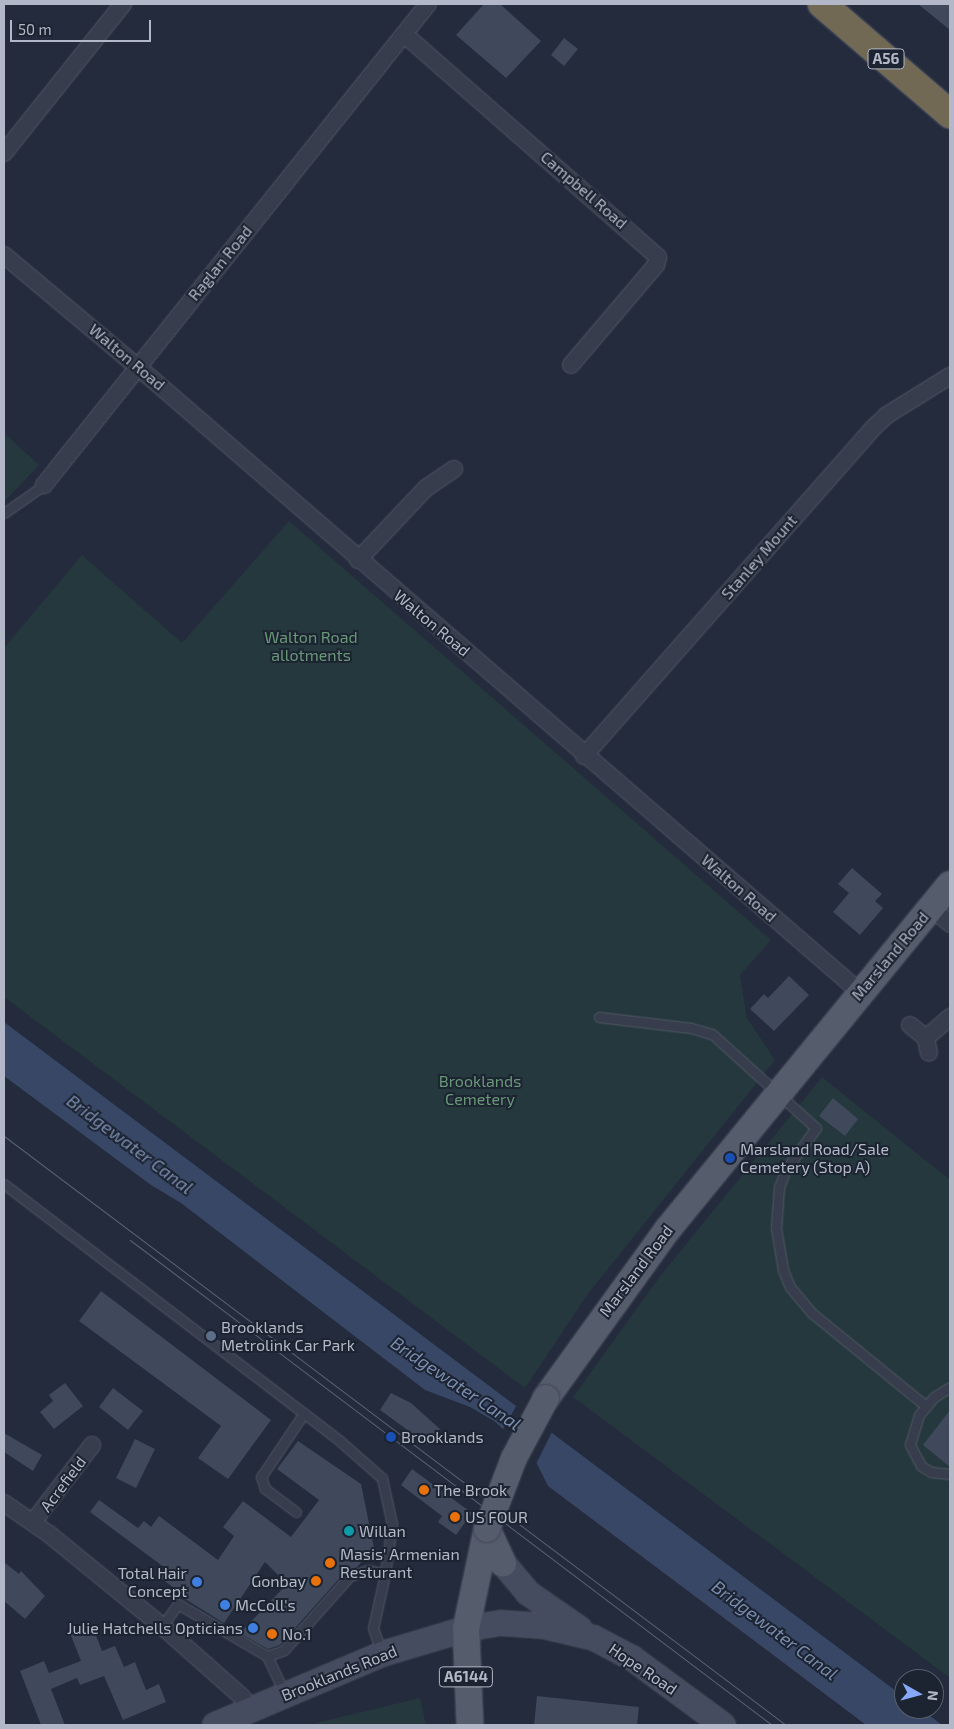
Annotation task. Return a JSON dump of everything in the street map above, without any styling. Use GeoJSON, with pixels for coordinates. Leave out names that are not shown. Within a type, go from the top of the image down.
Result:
{"type":"FeatureCollection","features":[{"type":"Feature","properties":{"kind":"highway","name":"A56"},"geometry":{"type":"LineString","coordinates":[[832,7],[950,114]]}},
{"type":"Feature","properties":{"kind":"main road","name":"Marsland Road"},"geometry":{"type":"LineString","coordinates":[[470,1725],[466,1629],[487,1529],[514,1458],[546,1398],[662,1236],[775,1094],[950,884]]}},
{"type":"Feature","properties":{"kind":"main road"},"geometry":{"type":"LineString","coordinates":[[487,1529],[503,1563]]}},
{"type":"Feature","properties":{"kind":"street"},"geometry":{"type":"LineString","coordinates":[[4,152],[123,4]]}},
{"type":"Feature","properties":{"kind":"street","name":"Raglan Road"},"geometry":{"type":"LineString","coordinates":[[44,485],[428,4]]}},
{"type":"Feature","properties":{"kind":"street","name":"Campbell Road"},"geometry":{"type":"LineString","coordinates":[[404,34],[658,257],[656,265],[571,365]]}},
{"type":"Feature","properties":{"kind":"street","name":"Walton Road"},"geometry":{"type":"LineString","coordinates":[[4,255],[138,367],[584,756],[860,992]]}},
{"type":"Feature","properties":{"kind":"street","name":"Stanley Mount"},"geometry":{"type":"LineString","coordinates":[[584,756],[871,430],[887,415],[950,376]]}},
{"type":"Feature","properties":{"kind":"street"},"geometry":{"type":"LineString","coordinates":[[358,560],[426,488],[454,469]]}},
{"type":"Feature","properties":{"kind":"street"},"geometry":{"type":"LineString","coordinates":[[930,907],[950,924]]}},
{"type":"Feature","properties":{"kind":"street"},"geometry":{"type":"LineString","coordinates":[[910,1024],[927,1046],[950,1018]]}},
{"type":"Feature","properties":{"kind":"street","name":"Acrefield"},"geometry":{"type":"LineString","coordinates":[[33,1522],[92,1445]]}},
{"type":"Feature","properties":{"kind":"street"},"geometry":{"type":"LineString","coordinates":[[4,1503],[33,1522],[162,1626],[242,1697],[234,1720]]}},
{"type":"Feature","properties":{"kind":"street"},"geometry":{"type":"LineString","coordinates":[[503,1563],[528,1594],[594,1638]]}},
{"type":"Feature","properties":{"kind":"street","name":"Hope Road"},"geometry":{"type":"LineString","coordinates":[[466,1629],[501,1623],[521,1624],[566,1629],[594,1638],[632,1658],[723,1725]]}},
{"type":"Feature","properties":{"kind":"street","name":"Brooklands Road"},"geometry":{"type":"LineString","coordinates":[[234,1720],[285,1694],[382,1654],[466,1629]]}},
{"type":"Feature","properties":{"kind":"lane","name":"Raglan Road"},"geometry":{"type":"LineString","coordinates":[[4,513],[44,485]]}},
{"type":"Feature","properties":{"kind":"lane"},"geometry":{"type":"LineString","coordinates":[[599,1017],[691,1028],[712,1034],[775,1094],[816,1128],[786,1169],[779,1187],[776,1209],[778,1250],[790,1286],[813,1314],[926,1406]]}},
{"type":"Feature","properties":{"kind":"lane"},"geometry":{"type":"LineString","coordinates":[[4,1184],[304,1413],[382,1478],[392,1524],[385,1574],[373,1628],[382,1654]]}},
{"type":"Feature","properties":{"kind":"lane"},"geometry":{"type":"LineString","coordinates":[[950,1387],[926,1406],[911,1435],[914,1456],[931,1472],[950,1474]]}},
{"type":"Feature","properties":{"kind":"lane"},"geometry":{"type":"LineString","coordinates":[[296,1512],[265,1489],[261,1477],[304,1413]]}},
{"type":"Feature","properties":{"kind":"lane"},"geometry":{"type":"LineString","coordinates":[[267,1656],[284,1650],[350,1576],[368,1570],[385,1574]]}},
{"type":"Feature","properties":{"kind":"lane"},"geometry":{"type":"LineString","coordinates":[[162,1626],[178,1604],[267,1656],[285,1694]]}},
{"type":"Feature","properties":{"kind":"green space"},"geometry":{"type":"Polygon","coordinates":[[[4,433],[39,465],[4,502],[4,433]]]}},
{"type":"Feature","properties":{"kind":"green space","name":"Brooklands Cemetery"},"geometry":{"type":"Polygon","coordinates":[[[289,521],[771,940],[740,975],[747,1018],[775,1060],[587,1295],[525,1388],[4,997],[4,648],[82,555],[182,643],[289,521]]]}},
{"type":"Feature","properties":{"kind":"green space"},"geometry":{"type":"Polygon","coordinates":[[[822,1077],[950,1180],[950,1678],[944,1674],[944,1669],[938,1669],[573,1397],[661,1275],[822,1077]]]}},
{"type":"Feature","properties":{"kind":"green space"},"geometry":{"type":"Polygon","coordinates":[[[420,1698],[426,1725],[317,1725],[316,1723],[420,1698]]]}},
{"type":"Feature","properties":{"kind":"water","name":"Bridgewater Canal"},"geometry":{"type":"Polygon","coordinates":[[[4,1022],[894,1690],[894,1719],[934,1719],[942,1725],[866,1725],[548,1486],[533,1456],[494,1421],[470,1407],[425,1390],[181,1203],[151,1185],[4,1076],[4,1022]]]}},
{"type":"Feature","properties":{"kind":"pier"},"geometry":{"type":"Polygon","coordinates":[[[518,1403],[553,1430],[535,1466],[531,1458],[502,1431],[518,1403]]]}},
{"type":"Feature","properties":{"kind":"building"},"geometry":{"type":"Polygon","coordinates":[[[484,4],[500,4],[541,41],[506,78],[456,35],[484,4]]]}},
{"type":"Feature","properties":{"kind":"building"},"geometry":{"type":"Polygon","coordinates":[[[918,4],[950,4],[950,30],[918,4]]]}},
{"type":"Feature","properties":{"kind":"building"},"geometry":{"type":"Polygon","coordinates":[[[564,38],[578,49],[564,66],[551,55],[564,38]]]}},
{"type":"Feature","properties":{"kind":"building"},"geometry":{"type":"Polygon","coordinates":[[[852,868],[882,894],[875,901],[883,908],[860,935],[833,912],[849,893],[838,884],[852,868]]]}},
{"type":"Feature","properties":{"kind":"building"},"geometry":{"type":"Polygon","coordinates":[[[789,976],[809,995],[774,1031],[750,1009],[764,994],[768,998],[789,976]]]}},
{"type":"Feature","properties":{"kind":"building"},"geometry":{"type":"Polygon","coordinates":[[[833,1098],[858,1119],[845,1136],[819,1116],[833,1098]]]}},
{"type":"Feature","properties":{"kind":"building"},"geometry":{"type":"Polygon","coordinates":[[[101,1291],[271,1420],[228,1479],[198,1458],[221,1426],[79,1321],[101,1291]]]}},
{"type":"Feature","properties":{"kind":"building"},"geometry":{"type":"Polygon","coordinates":[[[65,1383],[83,1406],[54,1429],[40,1412],[53,1401],[49,1395],[65,1383]]]}},
{"type":"Feature","properties":{"kind":"building"},"geometry":{"type":"Polygon","coordinates":[[[113,1388],[143,1411],[128,1430],[99,1407],[113,1388]]]}},
{"type":"Feature","properties":{"kind":"building"},"geometry":{"type":"Polygon","coordinates":[[[391,1393],[411,1403],[440,1429],[428,1445],[380,1410],[391,1393]]]}},
{"type":"Feature","properties":{"kind":"building"},"geometry":{"type":"Polygon","coordinates":[[[950,1410],[950,1467],[923,1445],[950,1410]]]}},
{"type":"Feature","properties":{"kind":"building"},"geometry":{"type":"Polygon","coordinates":[[[4,1433],[42,1455],[33,1471],[4,1452],[4,1433]]]}},
{"type":"Feature","properties":{"kind":"building"},"geometry":{"type":"Polygon","coordinates":[[[135,1439],[155,1449],[136,1488],[116,1478],[135,1439]]]}},
{"type":"Feature","properties":{"kind":"building"},"geometry":{"type":"Polygon","coordinates":[[[298,1441],[361,1484],[374,1548],[357,1567],[345,1572],[280,1645],[268,1649],[240,1633],[287,1584],[265,1562],[224,1623],[177,1594],[178,1591],[158,1576],[165,1568],[90,1512],[99,1500],[138,1528],[144,1521],[151,1527],[159,1516],[218,1560],[234,1536],[223,1527],[243,1501],[291,1537],[319,1500],[277,1469],[298,1441]]]}},
{"type":"Feature","properties":{"kind":"building"},"geometry":{"type":"Polygon","coordinates":[[[412,1469],[472,1513],[456,1535],[438,1522],[442,1516],[401,1485],[412,1469]]]}},
{"type":"Feature","properties":{"kind":"building"},"geometry":{"type":"Polygon","coordinates":[[[4,1562],[19,1574],[21,1571],[45,1596],[25,1619],[4,1601],[4,1562]]]}},
{"type":"Feature","properties":{"kind":"building"},"geometry":{"type":"Polygon","coordinates":[[[92,1625],[102,1651],[115,1646],[124,1667],[135,1662],[146,1690],[159,1684],[166,1702],[123,1720],[104,1676],[80,1685],[77,1678],[51,1689],[65,1725],[41,1725],[20,1671],[44,1661],[49,1673],[81,1661],[70,1633],[92,1625]]]}},
{"type":"Feature","properties":{"kind":"building"},"geometry":{"type":"Polygon","coordinates":[[[537,1696],[639,1707],[637,1725],[534,1725],[537,1696]]]}},
{"type":"Feature","properties":{"kind":"tram line"},"geometry":{"type":"LineString","coordinates":[[4,1136],[786,1725]]}},
{"type":"Feature","properties":{"kind":"tram line"},"geometry":{"type":"LineString","coordinates":[[130,1240],[772,1725]]}},
{"type":"Feature","properties":{"kind":"place","name":"Marsland Road/Sale Cemetery (Stop A)"},"geometry":{"type":"Point","coordinates":[730,1158]}},
{"type":"Feature","properties":{"kind":"place","name":"Brooklands Metrolink Car Park"},"geometry":{"type":"Point","coordinates":[211,1336]}},
{"type":"Feature","properties":{"kind":"place","name":"Brooklands"},"geometry":{"type":"Point","coordinates":[391,1437]}},
{"type":"Feature","properties":{"kind":"place","name":"The Brook"},"geometry":{"type":"Point","coordinates":[424,1490]}},
{"type":"Feature","properties":{"kind":"place","name":"US FOUR"},"geometry":{"type":"Point","coordinates":[455,1517]}},
{"type":"Feature","properties":{"kind":"place","name":"Willan"},"geometry":{"type":"Point","coordinates":[349,1531]}},
{"type":"Feature","properties":{"kind":"place","name":"Masis' Armenian Resturant"},"geometry":{"type":"Point","coordinates":[330,1563]}},
{"type":"Feature","properties":{"kind":"place","name":"Gonbay"},"geometry":{"type":"Point","coordinates":[316,1581]}},
{"type":"Feature","properties":{"kind":"place","name":"Total Hair Concept"},"geometry":{"type":"Point","coordinates":[197,1582]}},
{"type":"Feature","properties":{"kind":"place","name":"McColl's"},"geometry":{"type":"Point","coordinates":[225,1605]}},
{"type":"Feature","properties":{"kind":"place","name":"Julie Hatchells Opticians"},"geometry":{"type":"Point","coordinates":[253,1628]}},
{"type":"Feature","properties":{"kind":"place","name":"No.1"},"geometry":{"type":"Point","coordinates":[272,1634]}},
{"type":"Feature","properties":{"kind":"park label","name":"Walton Road allotments"},"geometry":{"type":"Point","coordinates":[311,646]}}]}
